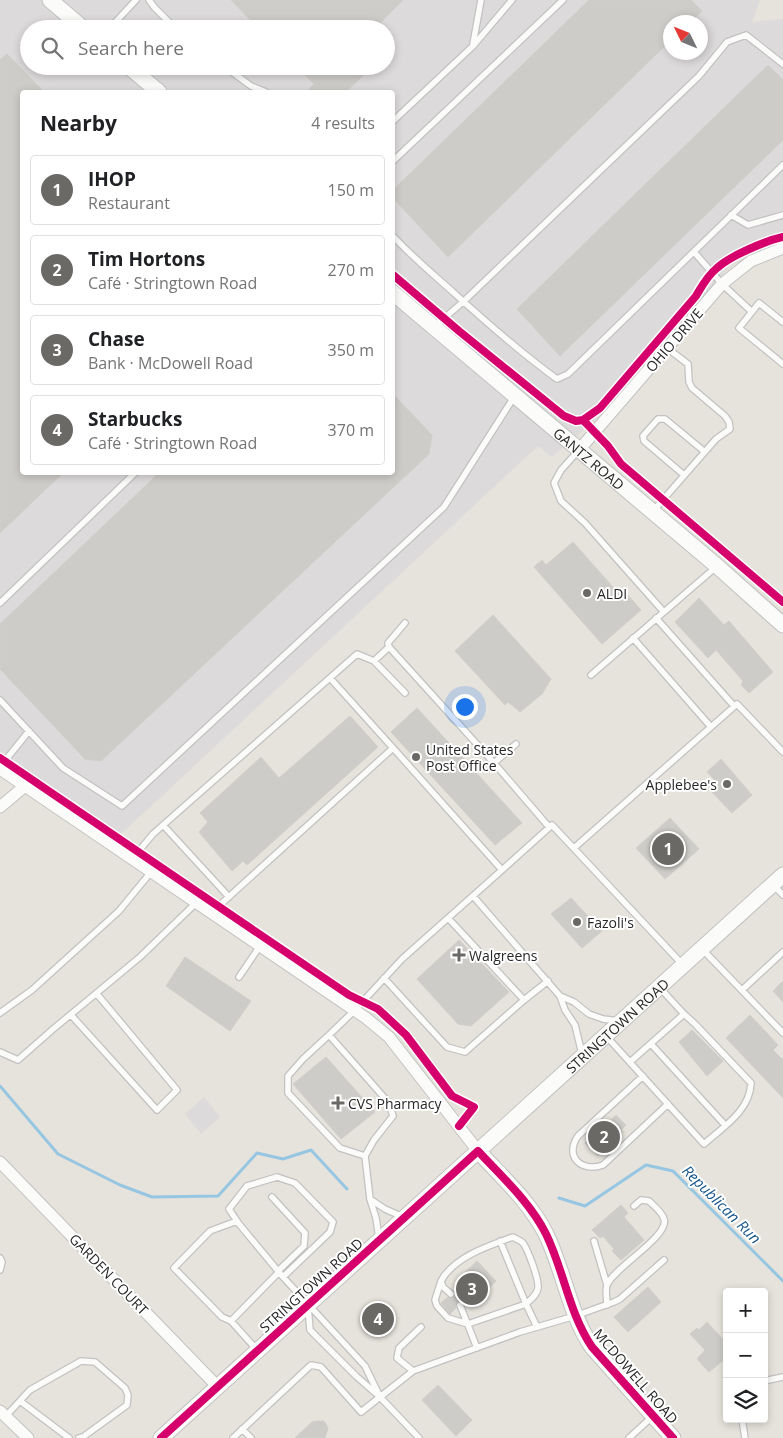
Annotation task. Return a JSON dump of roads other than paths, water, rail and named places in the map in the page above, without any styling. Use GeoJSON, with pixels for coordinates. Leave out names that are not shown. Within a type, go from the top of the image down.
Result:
{"type":"FeatureCollection","features":[{"type":"Feature","properties":{"kind":"main road"},"geometry":{"type":"LineString","coordinates":[[50,0],[73,20]]}},
{"type":"Feature","properties":{"kind":"main road"},"geometry":{"type":"LineString","coordinates":[[139,75],[157,90]]}},
{"type":"Feature","properties":{"kind":"main road","name":"GANTZ ROAD"},"geometry":{"type":"LineString","coordinates":[[395,294],[717,566],[783,625]]}},
{"type":"Feature","properties":{"kind":"main road","name":"STRINGTOWN ROAD"},"geometry":{"type":"LineString","coordinates":[[161,1438],[702,948],[780,885]]}},
{"type":"Feature","properties":{"kind":"main road","name":"MCDOWELL ROAD"},"geometry":{"type":"LineString","coordinates":[[478,1151],[523,1199],[546,1233],[583,1334],[592,1347],[673,1438]]}},
{"type":"Feature","properties":{"kind":"street","name":"OHIO DRIVE"},"geometry":{"type":"LineString","coordinates":[[579,450],[722,284],[751,261],[783,248]]}},
{"type":"Feature","properties":{"kind":"street","name":"MCDOWELL ROAD"},"geometry":{"type":"LineString","coordinates":[[0,768],[355,1010],[389,1037],[478,1151]]}},
{"type":"Feature","properties":{"kind":"street"},"geometry":{"type":"LineString","coordinates":[[0,807],[25,786]]}},
{"type":"Feature","properties":{"kind":"street","name":"GARDEN COURT"},"geometry":{"type":"LineString","coordinates":[[0,1162],[218,1387]]}},
{"type":"Feature","properties":{"kind":"street"},"geometry":{"type":"LineString","coordinates":[[3,1414],[28,1438]]}},
{"type":"Feature","properties":{"kind":"lane"},"geometry":{"type":"LineString","coordinates":[[117,20],[136,0]]}},
{"type":"Feature","properties":{"kind":"lane"},"geometry":{"type":"LineString","coordinates":[[149,0],[154,8],[167,20]]}},
{"type":"Feature","properties":{"kind":"lane"},"geometry":{"type":"LineString","coordinates":[[473,46],[481,0]]}},
{"type":"Feature","properties":{"kind":"lane"},"geometry":{"type":"LineString","coordinates":[[395,119],[473,46],[512,0]]}},
{"type":"Feature","properties":{"kind":"lane"},"geometry":{"type":"LineString","coordinates":[[395,159],[563,0]]}},
{"type":"Feature","properties":{"kind":"lane"},"geometry":{"type":"LineString","coordinates":[[434,327],[464,301],[699,76],[727,42],[746,35],[783,64]]}},
{"type":"Feature","properties":{"kind":"lane"},"geometry":{"type":"LineString","coordinates":[[236,75],[251,86],[261,90]]}},
{"type":"Feature","properties":{"kind":"lane"},"geometry":{"type":"LineString","coordinates":[[395,238],[534,363],[557,379],[568,374],[783,165]]}},
{"type":"Feature","properties":{"kind":"lane"},"geometry":{"type":"LineString","coordinates":[[731,215],[748,226],[783,215]]}},
{"type":"Feature","properties":{"kind":"lane"},"geometry":{"type":"LineString","coordinates":[[694,252],[722,284],[751,311]]}},
{"type":"Feature","properties":{"kind":"lane"},"geometry":{"type":"LineString","coordinates":[[783,322],[759,303],[739,328],[783,364]]}},
{"type":"Feature","properties":{"kind":"lane"},"geometry":{"type":"LineString","coordinates":[[652,512],[716,439],[730,429],[729,422],[725,416],[692,388],[688,364],[667,348]]}},
{"type":"Feature","properties":{"kind":"lane"},"geometry":{"type":"LineString","coordinates":[[0,700],[63,768],[122,806],[444,507],[514,396]]}},
{"type":"Feature","properties":{"kind":"lane"},"geometry":{"type":"LineString","coordinates":[[684,475],[644,440],[643,436],[658,419],[666,419],[705,452]]}},
{"type":"Feature","properties":{"kind":"lane"},"geometry":{"type":"LineString","coordinates":[[579,450],[561,470],[554,483],[561,501],[585,523],[664,611]]}},
{"type":"Feature","properties":{"kind":"lane"},"geometry":{"type":"LineString","coordinates":[[0,603],[133,475]]}},
{"type":"Feature","properties":{"kind":"lane"},"geometry":{"type":"LineString","coordinates":[[591,675],[717,566]]}},
{"type":"Feature","properties":{"kind":"lane"},"geometry":{"type":"LineString","coordinates":[[656,618],[734,706]]}},
{"type":"Feature","properties":{"kind":"lane"},"geometry":{"type":"LineString","coordinates":[[405,623],[388,643],[389,647],[549,827]]}},
{"type":"Feature","properties":{"kind":"lane"},"geometry":{"type":"LineString","coordinates":[[633,638],[711,727]]}},
{"type":"Feature","properties":{"kind":"lane"},"geometry":{"type":"LineString","coordinates":[[374,661],[389,647]]}},
{"type":"Feature","properties":{"kind":"lane"},"geometry":{"type":"LineString","coordinates":[[132,859],[162,825],[357,654],[374,661],[405,693]]}},
{"type":"Feature","properties":{"kind":"lane"},"geometry":{"type":"LineString","coordinates":[[330,678],[502,870]]}},
{"type":"Feature","properties":{"kind":"lane"},"geometry":{"type":"LineString","coordinates":[[574,848],[737,704],[783,752]]}},
{"type":"Feature","properties":{"kind":"lane"},"geometry":{"type":"LineString","coordinates":[[0,768],[29,731]]}},
{"type":"Feature","properties":{"kind":"lane"},"geometry":{"type":"LineString","coordinates":[[494,763],[516,744]]}},
{"type":"Feature","properties":{"kind":"lane"},"geometry":{"type":"LineString","coordinates":[[211,913],[393,748]]}},
{"type":"Feature","properties":{"kind":"lane"},"geometry":{"type":"LineString","coordinates":[[162,825],[229,897]]}},
{"type":"Feature","properties":{"kind":"lane"},"geometry":{"type":"LineString","coordinates":[[366,1156],[340,1148],[288,1093],[288,1076],[303,1059],[355,1010],[402,959],[552,825],[683,965]]}},
{"type":"Feature","properties":{"kind":"lane"},"geometry":{"type":"LineString","coordinates":[[0,1014],[32,990],[119,911],[150,872]]}},
{"type":"Feature","properties":{"kind":"lane"},"geometry":{"type":"LineString","coordinates":[[473,896],[560,996],[565,1010],[575,1025],[582,1056]]}},
{"type":"Feature","properties":{"kind":"lane"},"geometry":{"type":"LineString","coordinates":[[0,1052],[18,1060],[140,957],[197,903]]}},
{"type":"Feature","properties":{"kind":"lane"},"geometry":{"type":"LineString","coordinates":[[448,918],[524,1000]]}},
{"type":"Feature","properties":{"kind":"lane"},"geometry":{"type":"LineString","coordinates":[[239,977],[260,946]]}},
{"type":"Feature","properties":{"kind":"lane"},"geometry":{"type":"LineString","coordinates":[[702,948],[783,1033]]}},
{"type":"Feature","properties":{"kind":"lane"},"geometry":{"type":"LineString","coordinates":[[742,990],[783,952]]}},
{"type":"Feature","properties":{"kind":"lane"},"geometry":{"type":"LineString","coordinates":[[384,978],[447,1047],[465,1052],[548,981]]}},
{"type":"Feature","properties":{"kind":"lane"},"geometry":{"type":"LineString","coordinates":[[606,1035],[704,1144],[742,1111],[751,1091],[751,1083],[659,987]]}},
{"type":"Feature","properties":{"kind":"lane"},"geometry":{"type":"LineString","coordinates":[[71,1015],[157,1110],[177,1090],[97,994]]}},
{"type":"Feature","properties":{"kind":"lane"},"geometry":{"type":"LineString","coordinates":[[560,996],[574,1002],[589,1014],[603,1019],[622,1021]]}},
{"type":"Feature","properties":{"kind":"lane"},"geometry":{"type":"LineString","coordinates":[[630,1062],[684,1014]]}},
{"type":"Feature","properties":{"kind":"lane"},"geometry":{"type":"LineString","coordinates":[[329,1035],[389,1103],[393,1116],[374,1140],[366,1156],[370,1199],[376,1218],[379,1240]]}},
{"type":"Feature","properties":{"kind":"lane"},"geometry":{"type":"LineString","coordinates":[[651,1044],[725,1125]]}},
{"type":"Feature","properties":{"kind":"lane"},"geometry":{"type":"LineString","coordinates":[[643,1076],[578,1136],[572,1144],[572,1154],[578,1162],[585,1167],[593,1169],[603,1165],[668,1104]]}},
{"type":"Feature","properties":{"kind":"lane"},"geometry":{"type":"LineString","coordinates":[[280,1273],[330,1232],[333,1222],[295,1182],[277,1177],[247,1186],[228,1209],[280,1273],[365,1366],[380,1397]]}},
{"type":"Feature","properties":{"kind":"lane"},"geometry":{"type":"LineString","coordinates":[[232,1321],[304,1246],[305,1233],[272,1197]]}},
{"type":"Feature","properties":{"kind":"lane"},"geometry":{"type":"LineString","coordinates":[[370,1199],[404,1218]]}},
{"type":"Feature","properties":{"kind":"lane"},"geometry":{"type":"LineString","coordinates":[[607,1285],[616,1273],[657,1236],[665,1223],[662,1214],[649,1201],[641,1200],[634,1206]]}},
{"type":"Feature","properties":{"kind":"lane"},"geometry":{"type":"LineString","coordinates":[[236,1221],[210,1230],[174,1268],[222,1318],[232,1321],[257,1351]]}},
{"type":"Feature","properties":{"kind":"lane"},"geometry":{"type":"LineString","coordinates":[[513,1237],[522,1242],[525,1247],[538,1287],[533,1298],[526,1304],[468,1324],[448,1318],[435,1300],[446,1272],[469,1255],[500,1242],[513,1237]]}},
{"type":"Feature","properties":{"kind":"lane"},"geometry":{"type":"LineString","coordinates":[[594,1241],[607,1285],[607,1304]]}},
{"type":"Feature","properties":{"kind":"lane"},"geometry":{"type":"LineString","coordinates":[[500,1242],[537,1326]]}},
{"type":"Feature","properties":{"kind":"lane"},"geometry":{"type":"LineString","coordinates":[[0,1258],[2,1262],[0,1270]]}},
{"type":"Feature","properties":{"kind":"lane"},"geometry":{"type":"LineString","coordinates":[[232,1438],[311,1365],[321,1368],[361,1412],[413,1371],[537,1326],[575,1316],[620,1299],[664,1260]]}},
{"type":"Feature","properties":{"kind":"lane"},"geometry":{"type":"LineString","coordinates":[[441,1281],[443,1287],[451,1294]]}},
{"type":"Feature","properties":{"kind":"lane"},"geometry":{"type":"LineString","coordinates":[[308,1305],[310,1330],[380,1397],[419,1438]]}},
{"type":"Feature","properties":{"kind":"lane"},"geometry":{"type":"LineString","coordinates":[[460,1305],[477,1348]]}},
{"type":"Feature","properties":{"kind":"lane"},"geometry":{"type":"LineString","coordinates":[[413,1371],[397,1358],[398,1348],[421,1327]]}},
{"type":"Feature","properties":{"kind":"lane"},"geometry":{"type":"LineString","coordinates":[[3,1414],[20,1401],[30,1390],[81,1361],[95,1362],[125,1388],[128,1395],[127,1405],[84,1437],[79,1438]]}},
{"type":"Feature","properties":{"kind":"lane"},"geometry":{"type":"LineString","coordinates":[[768,1380],[783,1377]]}},
{"type":"Feature","properties":{"kind":"lane"},"geometry":{"type":"LineString","coordinates":[[20,1401],[69,1438]]}},
{"type":"Feature","properties":{"kind":"lane"},"geometry":{"type":"LineString","coordinates":[[629,1438],[653,1416]]}},
{"type":"Feature","properties":{"kind":"lane"},"geometry":{"type":"LineString","coordinates":[[743,1423],[745,1438]]}},
{"type":"Feature","properties":{"kind":"lane"},"geometry":{"type":"LineString","coordinates":[[242,1429],[251,1438]]}},
{"type":"Feature","properties":{"kind":"waterway","name":"Republican Run"},"geometry":{"type":"LineString","coordinates":[[0,1086],[58,1154],[120,1185],[152,1197],[218,1196],[257,1153],[283,1159],[311,1150],[347,1189]]}},
{"type":"Feature","properties":{"kind":"waterway","name":"Republican Run"},"geometry":{"type":"LineString","coordinates":[[559,1198],[585,1206],[646,1165],[673,1171],[783,1281]]}},
{"type":"Feature","properties":{"kind":"place","name":"ALDI"},"geometry":{"type":"Point","coordinates":[587,593]}},
{"type":"Feature","properties":{"kind":"place","name":"United States Post Office"},"geometry":{"type":"Point","coordinates":[416,757]}},
{"type":"Feature","properties":{"kind":"place","name":"Applebee's"},"geometry":{"type":"Point","coordinates":[727,784]}},
{"type":"Feature","properties":{"kind":"place","name":"IHOP"},"geometry":{"type":"Point","coordinates":[668,849]}},
{"type":"Feature","properties":{"kind":"place","name":"Fazoli's"},"geometry":{"type":"Point","coordinates":[577,922]}},
{"type":"Feature","properties":{"kind":"place","name":"Walgreens"},"geometry":{"type":"Point","coordinates":[459,955]}},
{"type":"Feature","properties":{"kind":"place","name":"CVS Pharmacy"},"geometry":{"type":"Point","coordinates":[338,1103]}},
{"type":"Feature","properties":{"kind":"place","name":"Tim Hortons"},"geometry":{"type":"Point","coordinates":[604,1137]}},
{"type":"Feature","properties":{"kind":"place","name":"Chase"},"geometry":{"type":"Point","coordinates":[472,1289]}},
{"type":"Feature","properties":{"kind":"place","name":"Starbucks"},"geometry":{"type":"Point","coordinates":[378,1319]}}]}
